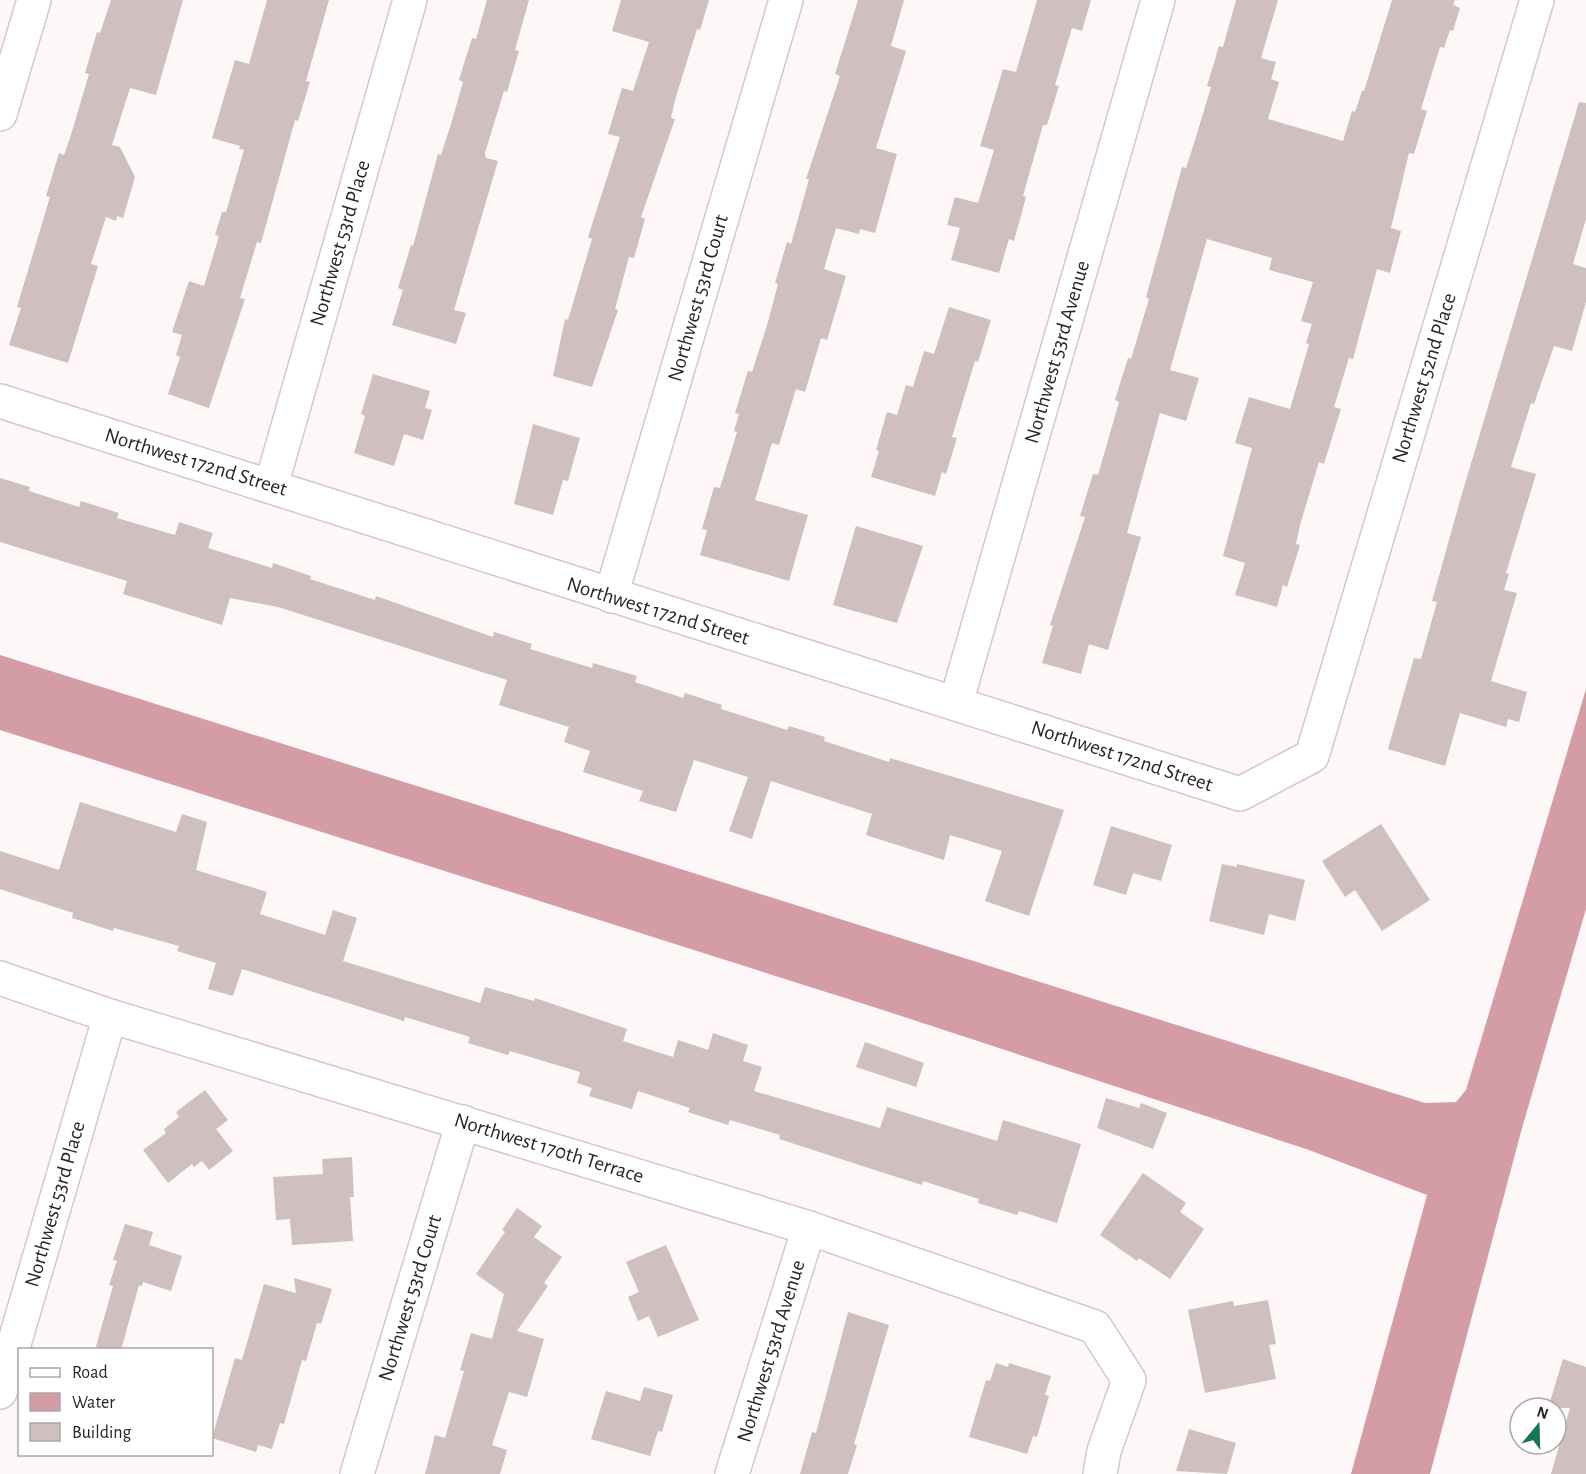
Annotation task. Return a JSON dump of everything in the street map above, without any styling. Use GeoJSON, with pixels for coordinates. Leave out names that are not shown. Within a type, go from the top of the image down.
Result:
{"type":"FeatureCollection","features":[{"type":"Feature","properties":{"kind":"street"},"geometry":{"type":"LineString","coordinates":[[0,114],[34,0]]}},
{"type":"Feature","properties":{"kind":"street","name":"Northwest 53rd Place"},"geometry":{"type":"LineString","coordinates":[[271,486],[410,0]]}},
{"type":"Feature","properties":{"kind":"street","name":"Northwest 53rd Court"},"geometry":{"type":"LineString","coordinates":[[611,596],[786,0]]}},
{"type":"Feature","properties":{"kind":"street","name":"Northwest 53rd Avenue"},"geometry":{"type":"LineString","coordinates":[[956,703],[1158,0]]}},
{"type":"Feature","properties":{"kind":"street","name":"Northwest 52nd Place"},"geometry":{"type":"LineString","coordinates":[[1312,756],[1537,0]]}},
{"type":"Feature","properties":{"kind":"street","name":"Northwest 172nd Street"},"geometry":{"type":"LineString","coordinates":[[0,402],[1240,794],[1312,756]]}},
{"type":"Feature","properties":{"kind":"street","name":"Northwest 170th Terrace"},"geometry":{"type":"LineString","coordinates":[[0,978],[110,1016],[809,1228],[1095,1327],[1129,1380],[1104,1451],[1100,1474]]}},
{"type":"Feature","properties":{"kind":"street","name":"Northwest 53rd Place"},"geometry":{"type":"LineString","coordinates":[[0,1392],[110,1016]]}},
{"type":"Feature","properties":{"kind":"street","name":"Northwest 53rd Court"},"geometry":{"type":"LineString","coordinates":[[357,1474],[463,1122]]}},
{"type":"Feature","properties":{"kind":"street","name":"Northwest 53rd Avenue"},"geometry":{"type":"LineString","coordinates":[[732,1474],[809,1228]]}},
{"type":"Feature","properties":{"kind":"water"},"geometry":{"type":"Polygon","coordinates":[[[0,655],[1425,1103],[1456,1102],[1466,1090],[1586,689],[1586,909],[1522,1128],[1430,1474],[1351,1474],[1427,1195],[1309,1150],[883,1010],[0,730],[0,655]]]}},
{"type":"Feature","properties":{"kind":"building"},"geometry":{"type":"Polygon","coordinates":[[[111,0],[183,0],[156,95],[130,88],[112,145],[120,147],[135,177],[123,218],[117,216],[116,221],[106,217],[91,264],[98,266],[68,363],[9,345],[21,308],[17,307],[50,197],[46,196],[59,153],[64,155],[70,138],[89,74],[85,73],[97,32],[100,33],[111,0]]]}},
{"type":"Feature","properties":{"kind":"building"},"geometry":{"type":"Polygon","coordinates":[[[267,0],[329,0],[306,81],[310,82],[298,121],[295,120],[261,243],[257,242],[240,298],[245,299],[209,408],[168,394],[180,357],[176,355],[182,335],[172,332],[189,281],[204,286],[219,236],[215,235],[222,212],[226,212],[244,150],[239,149],[240,146],[212,138],[235,60],[249,64],[267,0]]]}},
{"type":"Feature","properties":{"kind":"building"},"geometry":{"type":"Polygon","coordinates":[[[487,0],[529,0],[515,50],[519,51],[485,153],[486,158],[498,161],[454,310],[466,313],[456,344],[392,325],[403,290],[398,288],[411,245],[413,246],[438,154],[441,155],[451,124],[463,82],[459,80],[472,38],[476,39],[487,0]]]}},
{"type":"Feature","properties":{"kind":"building"},"geometry":{"type":"Polygon","coordinates":[[[621,0],[709,0],[700,30],[697,29],[675,100],[671,118],[675,119],[641,217],[645,219],[634,258],[629,257],[615,309],[618,310],[592,387],[553,376],[565,319],[568,320],[592,239],[588,237],[620,137],[608,134],[622,88],[633,91],[649,42],[612,31],[621,0]]]}},
{"type":"Feature","properties":{"kind":"building"},"geometry":{"type":"Polygon","coordinates":[[[858,0],[904,0],[891,46],[906,51],[876,148],[897,154],[875,233],[860,229],[859,234],[836,228],[824,269],[846,276],[827,340],[821,338],[805,392],[796,389],[779,445],[772,443],[755,500],[808,515],[789,581],[700,555],[707,530],[702,529],[714,487],[720,488],[737,432],[734,431],[739,414],[735,413],[748,371],[752,372],[768,322],[778,284],[775,283],[787,242],[791,244],[809,179],[806,179],[840,76],[835,74],[858,0]]]}},
{"type":"Feature","properties":{"kind":"building"},"geometry":{"type":"Polygon","coordinates":[[[1037,0],[1091,0],[1082,31],[1072,28],[1055,85],[1059,86],[1047,125],[1043,125],[1023,196],[1026,197],[1014,241],[1009,239],[999,273],[951,260],[960,228],[947,225],[955,197],[978,203],[994,150],[980,146],[1003,69],[1016,72],[1037,0]]]}},
{"type":"Feature","properties":{"kind":"building"},"geometry":{"type":"Polygon","coordinates":[[[1236,0],[1278,0],[1261,58],[1276,62],[1271,79],[1279,82],[1268,119],[1343,141],[1352,111],[1355,112],[1362,91],[1364,91],[1392,0],[1455,0],[1453,5],[1460,8],[1453,31],[1450,30],[1444,48],[1440,47],[1421,109],[1427,111],[1414,154],[1409,153],[1391,228],[1401,231],[1390,273],[1377,269],[1353,359],[1349,358],[1334,407],[1341,409],[1324,464],[1319,462],[1300,525],[1296,544],[1300,545],[1287,587],[1283,585],[1277,607],[1235,595],[1245,563],[1223,556],[1252,448],[1235,443],[1249,397],[1290,409],[1309,344],[1306,343],[1312,324],[1301,321],[1313,282],[1269,270],[1272,258],[1207,239],[1170,370],[1199,378],[1186,421],[1160,413],[1127,533],[1141,537],[1108,650],[1089,644],[1081,674],[1042,663],[1053,626],[1050,625],[1085,517],[1080,516],[1093,474],[1098,475],[1119,402],[1115,400],[1128,358],[1131,359],[1149,299],[1146,297],[1182,167],[1186,168],[1211,87],[1207,86],[1219,46],[1223,47],[1236,0]]]}},
{"type":"Feature","properties":{"kind":"building"},"geometry":{"type":"Polygon","coordinates":[[[1579,102],[1586,103],[1586,219],[1573,264],[1586,268],[1586,302],[1572,351],[1554,346],[1534,404],[1531,403],[1511,467],[1536,474],[1506,573],[1509,574],[1504,590],[1517,593],[1491,681],[1527,692],[1519,722],[1508,719],[1506,727],[1460,713],[1445,766],[1388,749],[1414,658],[1421,659],[1437,602],[1432,601],[1461,497],[1579,102]]]}},
{"type":"Feature","properties":{"kind":"building"},"geometry":{"type":"Polygon","coordinates":[[[949,307],[991,320],[978,362],[975,361],[952,437],[957,438],[946,474],[942,472],[935,496],[871,477],[887,412],[897,415],[906,385],[913,387],[924,351],[934,354],[949,307]]]}},
{"type":"Feature","properties":{"kind":"building"},"geometry":{"type":"Polygon","coordinates":[[[373,374],[430,391],[425,408],[432,410],[423,440],[404,434],[394,466],[354,453],[365,416],[361,414],[373,374]]]}},
{"type":"Feature","properties":{"kind":"building"},"geometry":{"type":"Polygon","coordinates":[[[533,424],[580,438],[568,481],[563,480],[553,515],[514,504],[533,424]]]}},
{"type":"Feature","properties":{"kind":"building"},"geometry":{"type":"Polygon","coordinates":[[[0,478],[30,487],[29,491],[79,507],[81,501],[119,513],[117,518],[175,535],[179,522],[213,533],[208,548],[272,568],[273,563],[311,576],[310,579],[375,600],[376,596],[493,637],[494,632],[532,644],[530,649],[592,668],[593,663],[637,676],[635,682],[683,698],[685,693],[722,705],[721,709],[787,730],[789,726],[825,737],[824,741],[889,762],[890,758],[1064,810],[1029,916],[985,901],[1002,851],[950,835],[944,860],[866,835],[872,814],[771,781],[752,839],[729,831],[748,777],[694,760],[676,812],[639,801],[643,791],[583,772],[590,751],[564,742],[569,727],[499,705],[507,680],[278,607],[230,598],[222,625],[123,594],[127,581],[0,542],[0,478]]]}},
{"type":"Feature","properties":{"kind":"building"},"geometry":{"type":"Polygon","coordinates":[[[856,526],[923,546],[897,623],[833,605],[856,526]]]}},
{"type":"Feature","properties":{"kind":"building"},"geometry":{"type":"Polygon","coordinates":[[[80,802],[176,832],[182,814],[207,822],[196,870],[267,892],[260,914],[325,935],[333,910],[357,918],[343,961],[480,1003],[485,987],[534,1001],[535,998],[627,1029],[623,1041],[673,1057],[678,1040],[708,1050],[713,1033],[748,1045],[743,1061],[762,1067],[754,1091],[880,1128],[887,1107],[997,1141],[1003,1120],[1081,1144],[1057,1223],[1019,1211],[1017,1215],[978,1203],[979,1199],[923,1181],[922,1185],[881,1172],[779,1139],[780,1135],[730,1120],[728,1125],[688,1112],[690,1108],[638,1091],[632,1109],[589,1096],[592,1088],[577,1083],[580,1072],[510,1051],[508,1055],[468,1043],[470,1037],[405,1017],[404,1021],[242,969],[233,996],[208,989],[216,963],[177,951],[179,946],[114,928],[113,931],[72,918],[73,913],[0,889],[0,851],[59,870],[80,802]]]}},
{"type":"Feature","properties":{"kind":"building"},"geometry":{"type":"Polygon","coordinates":[[[1381,824],[1430,900],[1382,931],[1355,890],[1345,897],[1322,861],[1381,824]]]}},
{"type":"Feature","properties":{"kind":"building"},"geometry":{"type":"Polygon","coordinates":[[[1111,826],[1172,845],[1161,881],[1133,873],[1126,895],[1093,885],[1111,826]]]}},
{"type":"Feature","properties":{"kind":"building"},"geometry":{"type":"Polygon","coordinates":[[[1222,864],[1237,867],[1237,864],[1305,880],[1295,921],[1269,914],[1264,935],[1209,921],[1222,864]]]}},
{"type":"Feature","properties":{"kind":"building"},"geometry":{"type":"Polygon","coordinates":[[[865,1042],[924,1063],[916,1087],[856,1067],[865,1042]]]}},
{"type":"Feature","properties":{"kind":"building"},"geometry":{"type":"Polygon","coordinates":[[[205,1090],[228,1120],[216,1129],[233,1151],[209,1170],[202,1161],[194,1167],[192,1164],[168,1183],[143,1150],[166,1133],[164,1129],[179,1117],[176,1112],[205,1090]]]}},
{"type":"Feature","properties":{"kind":"building"},"geometry":{"type":"Polygon","coordinates":[[[1106,1098],[1139,1108],[1141,1103],[1167,1113],[1153,1149],[1097,1128],[1106,1098]]]}},
{"type":"Feature","properties":{"kind":"building"},"geometry":{"type":"Polygon","coordinates":[[[352,1157],[354,1197],[350,1197],[353,1241],[292,1245],[290,1219],[276,1220],[273,1177],[323,1174],[322,1159],[352,1157]]]}},
{"type":"Feature","properties":{"kind":"building"},"geometry":{"type":"Polygon","coordinates":[[[1143,1173],[1186,1203],[1180,1212],[1204,1229],[1170,1279],[1139,1258],[1137,1261],[1100,1235],[1143,1173]]]}},
{"type":"Feature","properties":{"kind":"building"},"geometry":{"type":"Polygon","coordinates":[[[517,1208],[542,1226],[534,1237],[562,1257],[544,1283],[548,1286],[517,1331],[544,1339],[527,1397],[509,1392],[492,1445],[507,1450],[500,1474],[425,1474],[435,1435],[445,1438],[464,1371],[460,1370],[471,1333],[492,1339],[504,1294],[476,1274],[505,1232],[502,1230],[517,1208]]]}},
{"type":"Feature","properties":{"kind":"building"},"geometry":{"type":"Polygon","coordinates":[[[125,1224],[153,1232],[149,1245],[182,1256],[171,1291],[143,1282],[142,1286],[139,1285],[122,1348],[96,1348],[113,1286],[109,1285],[117,1261],[113,1260],[125,1224]]]}},
{"type":"Feature","properties":{"kind":"building"},"geometry":{"type":"Polygon","coordinates":[[[666,1245],[699,1320],[658,1337],[649,1316],[638,1321],[628,1297],[639,1292],[626,1262],[666,1245]]]}},
{"type":"Feature","properties":{"kind":"building"},"geometry":{"type":"Polygon","coordinates":[[[294,1278],[332,1289],[321,1324],[317,1323],[306,1361],[302,1360],[284,1424],[280,1423],[272,1449],[258,1445],[256,1452],[213,1438],[235,1358],[242,1360],[264,1284],[296,1293],[294,1278]]]}},
{"type":"Feature","properties":{"kind":"building"},"geometry":{"type":"Polygon","coordinates":[[[1268,1300],[1276,1344],[1269,1345],[1276,1379],[1205,1393],[1188,1310],[1233,1301],[1234,1306],[1268,1300]]]}},
{"type":"Feature","properties":{"kind":"building"},"geometry":{"type":"Polygon","coordinates":[[[848,1312],[889,1325],[854,1444],[857,1445],[848,1474],[800,1474],[812,1432],[816,1433],[848,1312]]]}},
{"type":"Feature","properties":{"kind":"building"},"geometry":{"type":"Polygon","coordinates":[[[1563,1359],[1586,1367],[1586,1474],[1551,1474],[1556,1456],[1568,1456],[1570,1408],[1568,1408],[1568,1396],[1552,1396],[1563,1359]]]}},
{"type":"Feature","properties":{"kind":"building"},"geometry":{"type":"Polygon","coordinates":[[[996,1363],[1008,1367],[1009,1363],[1051,1376],[1045,1395],[1049,1396],[1037,1437],[1033,1436],[1027,1454],[969,1437],[986,1380],[990,1381],[996,1363]]]}},
{"type":"Feature","properties":{"kind":"building"},"geometry":{"type":"Polygon","coordinates":[[[644,1387],[673,1395],[662,1432],[658,1431],[650,1456],[591,1439],[606,1391],[640,1401],[644,1387]]]}},
{"type":"Feature","properties":{"kind":"building"},"geometry":{"type":"Polygon","coordinates":[[[1189,1429],[1236,1443],[1227,1474],[1176,1471],[1189,1429]]]}}]}
